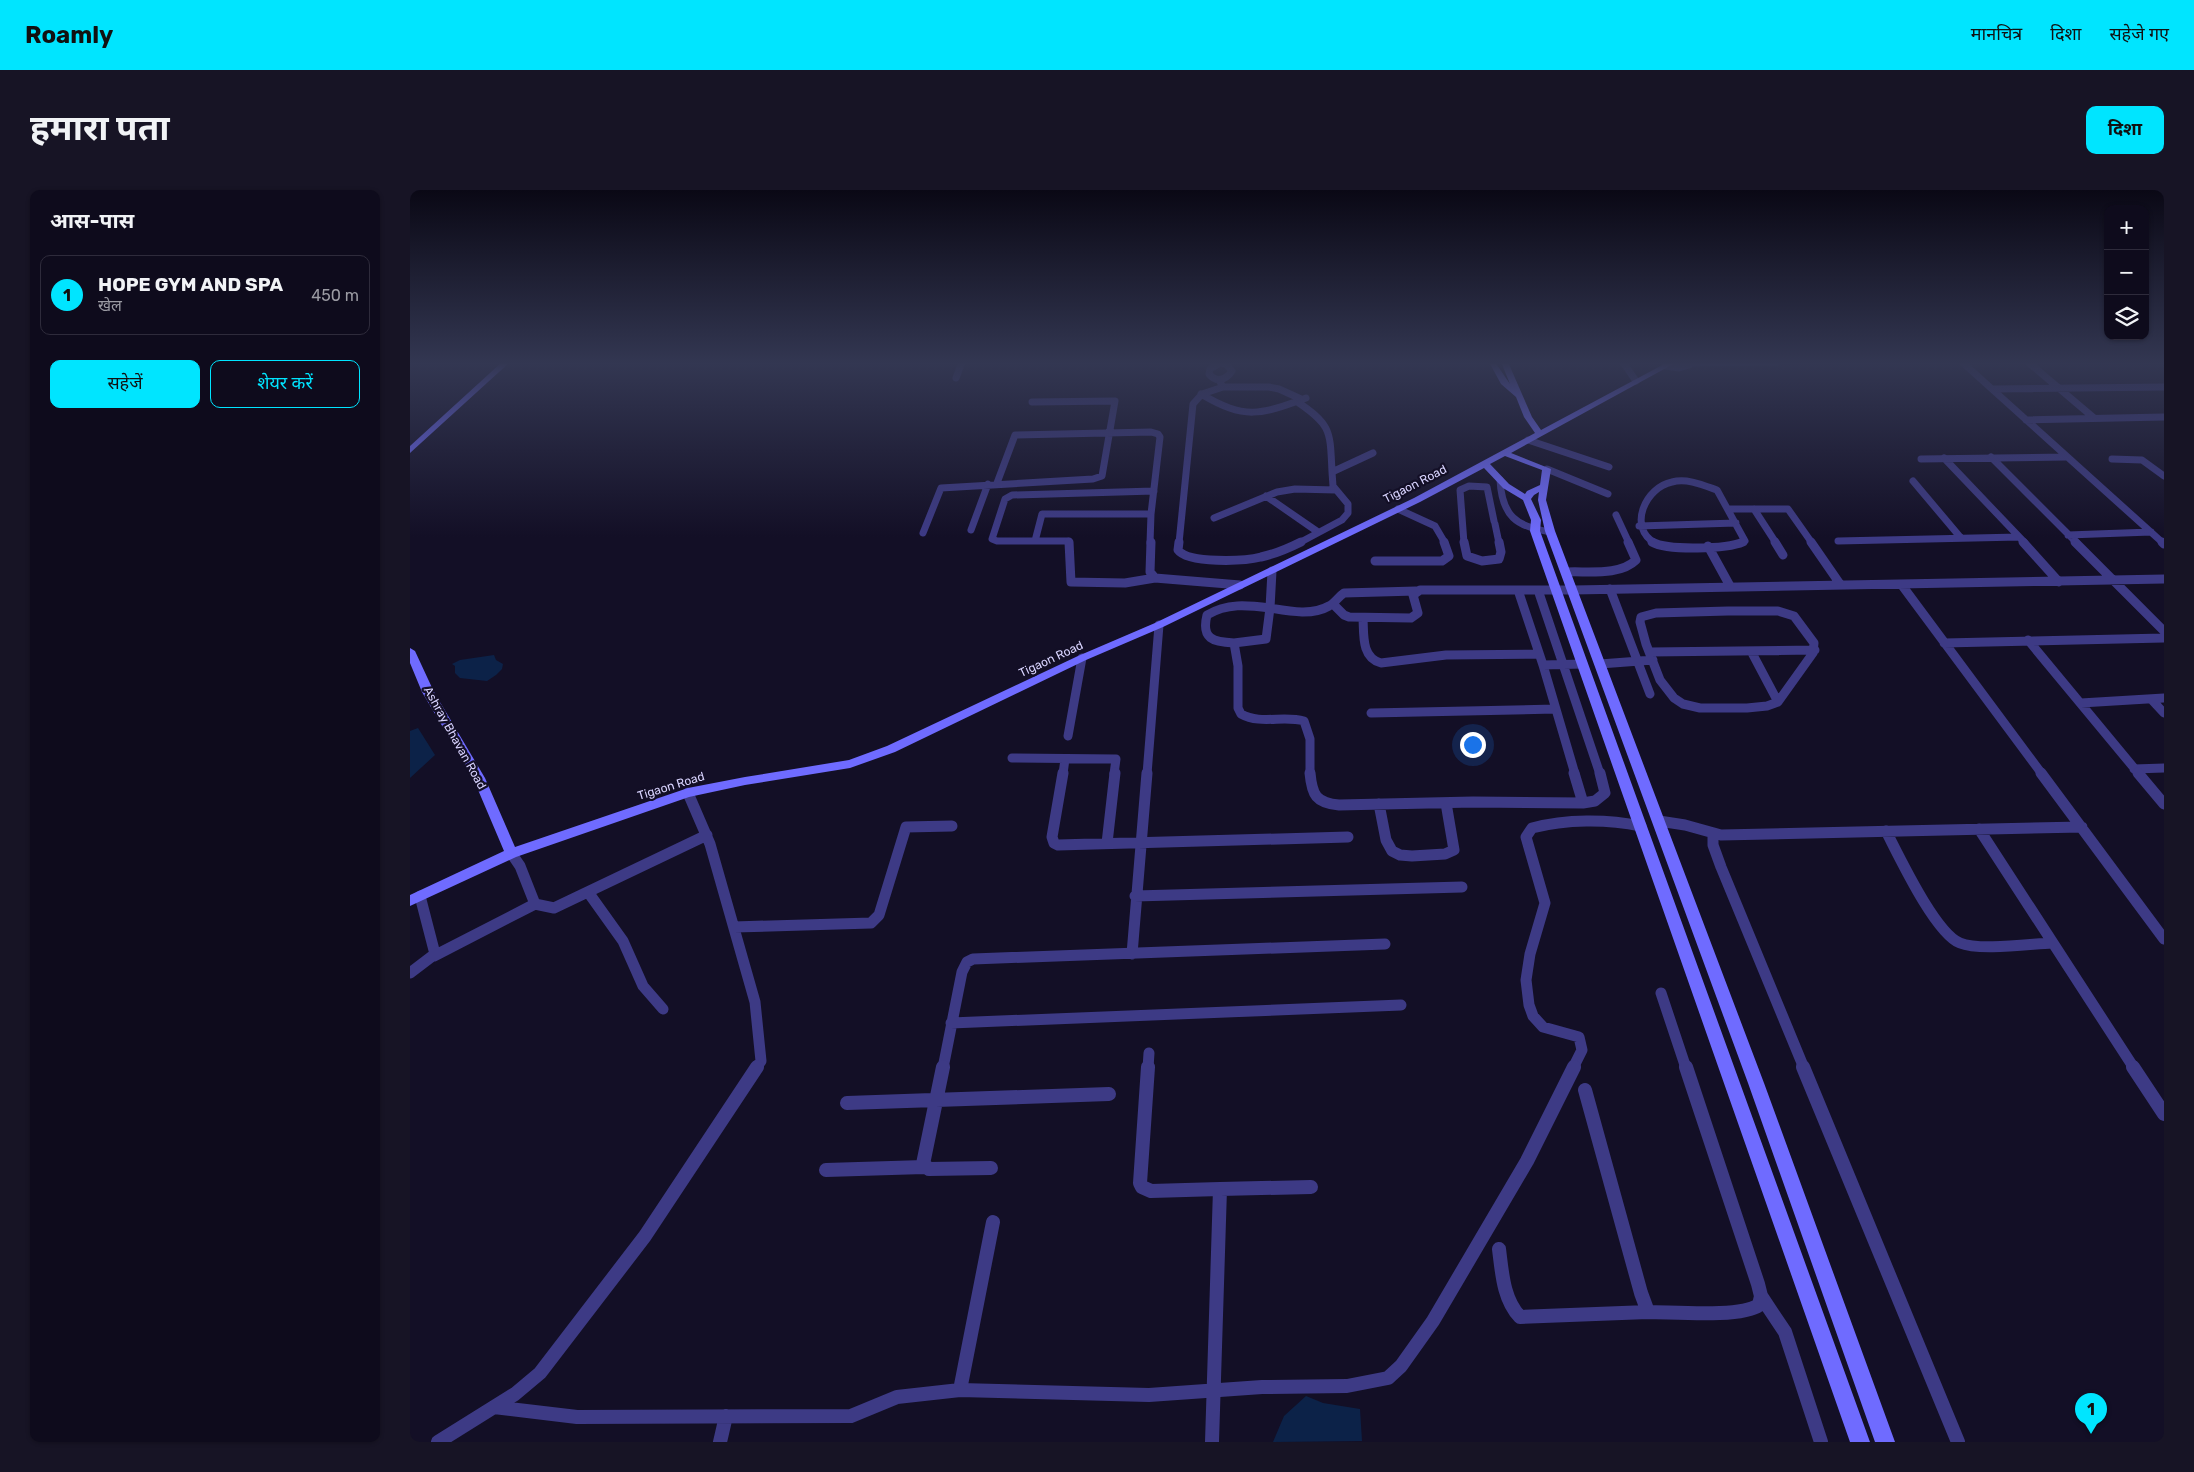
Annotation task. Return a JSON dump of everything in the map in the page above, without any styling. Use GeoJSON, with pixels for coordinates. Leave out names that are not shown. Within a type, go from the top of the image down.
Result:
{"type":"FeatureCollection","features":[{"type":"Feature","properties":{"kind":"street"},"geometry":{"type":"LineString","coordinates":[[410,442],[433,420]]}},
{"type":"Feature","properties":{"kind":"street"},"geometry":{"type":"LineString","coordinates":[[410,450],[442,420]]}},
{"type":"Feature","properties":{"kind":"street"},"geometry":{"type":"LineString","coordinates":[[923,533],[941,488],[997,483],[1093,479],[1102,476],[1111,420]]}},
{"type":"Feature","properties":{"kind":"street"},"geometry":{"type":"LineString","coordinates":[[1191,420],[1179,553],[1190,558],[1200,559],[1263,557],[1342,520],[1348,514],[1348,504],[1332,483],[1330,435],[1324,420]]}},
{"type":"Feature","properties":{"kind":"street"},"geometry":{"type":"LineString","coordinates":[[1530,420],[1540,434]]}},
{"type":"Feature","properties":{"kind":"street","name":"Tigaon Road"},"geometry":{"type":"LineString","coordinates":[[415,899],[511,853],[688,793],[745,781],[850,764],[892,749],[1082,658],[1159,625],[1272,571],[1398,509],[1565,420]]}},
{"type":"Feature","properties":{"kind":"street"},"geometry":{"type":"LineString","coordinates":[[2026,420],[2164,544]]}},
{"type":"Feature","properties":{"kind":"street"},"geometry":{"type":"LineString","coordinates":[[997,483],[1014,435],[1150,432],[1158,434],[1160,437],[1151,514],[1150,572],[1155,578]]}},
{"type":"Feature","properties":{"kind":"street"},"geometry":{"type":"LineString","coordinates":[[1528,440],[1609,467]]}},
{"type":"Feature","properties":{"kind":"street"},"geometry":{"type":"LineString","coordinates":[[1332,472],[1373,453]]}},
{"type":"Feature","properties":{"kind":"street"},"geometry":{"type":"LineString","coordinates":[[1506,453],[1608,494]]}},
{"type":"Feature","properties":{"kind":"street"},"geometry":{"type":"LineString","coordinates":[[1991,457],[2164,631]]}},
{"type":"Feature","properties":{"kind":"street"},"geometry":{"type":"LineString","coordinates":[[1921,459],[2066,457]]}},
{"type":"Feature","properties":{"kind":"street"},"geometry":{"type":"LineString","coordinates":[[1944,458],[2019,536],[2058,582]]}},
{"type":"Feature","properties":{"kind":"street"},"geometry":{"type":"LineString","coordinates":[[2112,460],[2142,460],[2164,476]]}},
{"type":"Feature","properties":{"kind":"street"},"geometry":{"type":"LineString","coordinates":[[1485,464],[1500,480],[1527,499],[1536,520],[1535,531],[1860,1442]]}},
{"type":"Feature","properties":{"kind":"street"},"geometry":{"type":"LineString","coordinates":[[1547,470],[1542,500],[1551,532],[1756,1083],[1885,1442]]}},
{"type":"Feature","properties":{"kind":"street"},"geometry":{"type":"LineString","coordinates":[[1500,480],[1506,512],[1502,522],[1499,559],[1470,559],[1467,556],[1462,532],[1464,527],[1460,490],[1464,486],[1487,487],[1502,522]]}},
{"type":"Feature","properties":{"kind":"street"},"geometry":{"type":"LineString","coordinates":[[1674,480],[1689,481],[1717,490],[1729,509],[1745,541],[1735,545],[1664,546],[1651,541],[1644,535],[1639,526],[1639,516],[1646,504],[1663,485],[1674,480]]}},
{"type":"Feature","properties":{"kind":"street"},"geometry":{"type":"LineString","coordinates":[[1913,482],[1961,538]]}},
{"type":"Feature","properties":{"kind":"street"},"geometry":{"type":"LineString","coordinates":[[971,530],[988,484]]}},
{"type":"Feature","properties":{"kind":"street"},"geometry":{"type":"LineString","coordinates":[[1527,499],[1530,493],[1544,487]]}},
{"type":"Feature","properties":{"kind":"street"},"geometry":{"type":"LineString","coordinates":[[1214,518],[1266,496],[1295,489],[1336,490]]}},
{"type":"Feature","properties":{"kind":"street"},"geometry":{"type":"LineString","coordinates":[[1154,491],[1021,494],[1008,497],[1002,508],[992,539],[997,541],[1070,542],[1070,581],[1072,582],[1125,583],[1155,578],[1240,585]]}},
{"type":"Feature","properties":{"kind":"street"},"geometry":{"type":"LineString","coordinates":[[1266,496],[1318,532]]}},
{"type":"Feature","properties":{"kind":"street"},"geometry":{"type":"LineString","coordinates":[[1374,561],[1442,560],[1449,556],[1443,536],[1434,524],[1421,518],[1407,515],[1398,509]]}},
{"type":"Feature","properties":{"kind":"street"},"geometry":{"type":"LineString","coordinates":[[1729,509],[1788,509],[1840,584]]}},
{"type":"Feature","properties":{"kind":"street"},"geometry":{"type":"LineString","coordinates":[[1754,509],[1783,555]]}},
{"type":"Feature","properties":{"kind":"street"},"geometry":{"type":"LineString","coordinates":[[1034,541],[1042,514],[1151,514]]}},
{"type":"Feature","properties":{"kind":"street"},"geometry":{"type":"LineString","coordinates":[[1567,572],[1616,570],[1628,568],[1634,564],[1636,560],[1616,515]]}},
{"type":"Feature","properties":{"kind":"street"},"geometry":{"type":"LineString","coordinates":[[1502,522],[1535,531],[1551,532]]}},
{"type":"Feature","properties":{"kind":"street"},"geometry":{"type":"LineString","coordinates":[[1639,526],[1736,523]]}},
{"type":"Feature","properties":{"kind":"street"},"geometry":{"type":"LineString","coordinates":[[2068,536],[2151,532]]}},
{"type":"Feature","properties":{"kind":"street"},"geometry":{"type":"LineString","coordinates":[[1838,541],[2019,536]]}},
{"type":"Feature","properties":{"kind":"street"},"geometry":{"type":"LineString","coordinates":[[1708,546],[1730,586]]}},
{"type":"Feature","properties":{"kind":"street"},"geometry":{"type":"LineString","coordinates":[[1272,571],[1270,608],[1266,640],[1234,643],[1213,641],[1208,636],[1205,622],[1207,615],[1215,609],[1230,605],[1270,608],[1321,610],[1333,604],[1344,593],[2164,579]]}},
{"type":"Feature","properties":{"kind":"street"},"geometry":{"type":"LineString","coordinates":[[1901,584],[2164,939]]}},
{"type":"Feature","properties":{"kind":"street"},"geometry":{"type":"LineString","coordinates":[[1610,588],[1636,662],[1650,694]]}},
{"type":"Feature","properties":{"kind":"street"},"geometry":{"type":"LineString","coordinates":[[1518,590],[1583,803]]}},
{"type":"Feature","properties":{"kind":"street"},"geometry":{"type":"LineString","coordinates":[[1234,643],[1238,666],[1240,714],[1253,719],[1281,718],[1304,722],[1308,726],[1313,788],[1320,801],[1339,805],[1583,803],[1602,797],[1605,793],[1604,787],[1538,590]]}},
{"type":"Feature","properties":{"kind":"street"},"geometry":{"type":"LineString","coordinates":[[1333,604],[1344,615],[1363,618],[1415,617],[1418,613],[1413,599],[1416,591]]}},
{"type":"Feature","properties":{"kind":"street"},"geometry":{"type":"LineString","coordinates":[[1715,611],[1778,611],[1789,613],[1802,624],[1814,643],[1815,650],[1778,702],[1769,706],[1749,708],[1704,708],[1683,704],[1665,689],[1651,656],[1640,622],[1642,617],[1656,613],[1715,611]]}},
{"type":"Feature","properties":{"kind":"street"},"geometry":{"type":"LineString","coordinates":[[1363,618],[1366,648],[1370,659],[1375,662],[1387,663],[1437,656],[1539,654]]}},
{"type":"Feature","properties":{"kind":"street"},"geometry":{"type":"LineString","coordinates":[[1132,954],[1135,896],[1159,625]]}},
{"type":"Feature","properties":{"kind":"street"},"geometry":{"type":"LineString","coordinates":[[1944,643],[2164,638]]}},
{"type":"Feature","properties":{"kind":"street"},"geometry":{"type":"LineString","coordinates":[[2028,640],[2164,804]]}},
{"type":"Feature","properties":{"kind":"street"},"geometry":{"type":"LineString","coordinates":[[1600,664],[1636,662],[1651,656],[1815,650]]}},
{"type":"Feature","properties":{"kind":"street","name":"Ashray Bhavan Road"},"geometry":{"type":"LineString","coordinates":[[410,651],[428,692],[479,778],[511,853]]}},
{"type":"Feature","properties":{"kind":"street"},"geometry":{"type":"LineString","coordinates":[[1751,651],[1778,702]]}},
{"type":"Feature","properties":{"kind":"street"},"geometry":{"type":"LineString","coordinates":[[1068,736],[1082,658]]}},
{"type":"Feature","properties":{"kind":"street"},"geometry":{"type":"LineString","coordinates":[[1542,665],[1583,664]]}},
{"type":"Feature","properties":{"kind":"street"},"geometry":{"type":"LineString","coordinates":[[2081,703],[2164,698]]}},
{"type":"Feature","properties":{"kind":"street"},"geometry":{"type":"LineString","coordinates":[[2151,699],[2164,713]]}},
{"type":"Feature","properties":{"kind":"street"},"geometry":{"type":"LineString","coordinates":[[1371,713],[1555,709]]}},
{"type":"Feature","properties":{"kind":"street"},"geometry":{"type":"LineString","coordinates":[[1012,758],[1116,759],[1107,843]]}},
{"type":"Feature","properties":{"kind":"street"},"geometry":{"type":"LineString","coordinates":[[1065,759],[1052,840],[1058,844],[1348,838]]}},
{"type":"Feature","properties":{"kind":"street"},"geometry":{"type":"LineString","coordinates":[[2134,769],[2164,768]]}},
{"type":"Feature","properties":{"kind":"street"},"geometry":{"type":"LineString","coordinates":[[438,1442],[515,1394],[540,1373],[646,1236],[758,1068],[762,1052],[755,1002],[707,835],[688,793]]}},
{"type":"Feature","properties":{"kind":"street"},"geometry":{"type":"LineString","coordinates":[[1379,804],[1387,847],[1395,854],[1405,856],[1444,854],[1454,850],[1446,803]]}},
{"type":"Feature","properties":{"kind":"street"},"geometry":{"type":"LineString","coordinates":[[494,1407],[577,1417],[851,1416],[897,1397],[960,1390],[1120,1396],[1214,1391],[1262,1386],[1355,1385],[1388,1378],[1401,1366],[1433,1321],[1514,1184],[1582,1050],[1579,1037],[1541,1026],[1530,1012],[1527,992],[1528,972],[1532,944],[1545,901],[1527,848],[1526,837],[1532,828],[1547,824],[1616,821],[1641,826]]}},
{"type":"Feature","properties":{"kind":"street"},"geometry":{"type":"LineString","coordinates":[[1659,821],[1685,825],[1713,834],[2082,827]]}},
{"type":"Feature","properties":{"kind":"street"},"geometry":{"type":"LineString","coordinates":[[734,927],[864,925],[871,923],[879,914],[906,827],[952,826]]}},
{"type":"Feature","properties":{"kind":"street"},"geometry":{"type":"LineString","coordinates":[[1979,829],[2164,1114]]}},
{"type":"Feature","properties":{"kind":"street"},"geometry":{"type":"LineString","coordinates":[[1886,831],[1931,910],[1946,933],[1952,938],[1969,945],[2052,943]]}},
{"type":"Feature","properties":{"kind":"street"},"geometry":{"type":"LineString","coordinates":[[1713,834],[1713,845],[1720,867],[1958,1442]]}},
{"type":"Feature","properties":{"kind":"street"},"geometry":{"type":"LineString","coordinates":[[410,973],[434,956],[535,904],[557,907],[707,835]]}},
{"type":"Feature","properties":{"kind":"street"},"geometry":{"type":"LineString","coordinates":[[511,853],[520,866],[535,904]]}},
{"type":"Feature","properties":{"kind":"street"},"geometry":{"type":"LineString","coordinates":[[1135,896],[1462,887]]}},
{"type":"Feature","properties":{"kind":"street"},"geometry":{"type":"LineString","coordinates":[[588,892],[623,941],[643,986],[663,1009]]}},
{"type":"Feature","properties":{"kind":"street"},"geometry":{"type":"LineString","coordinates":[[415,899],[435,952],[434,956]]}},
{"type":"Feature","properties":{"kind":"street"},"geometry":{"type":"LineString","coordinates":[[924,1167],[923,1164],[951,1023],[962,972],[967,962],[973,960],[1385,944]]}},
{"type":"Feature","properties":{"kind":"street"},"geometry":{"type":"LineString","coordinates":[[1661,993],[1761,1296],[1785,1332],[1821,1442]]}},
{"type":"Feature","properties":{"kind":"street"},"geometry":{"type":"LineString","coordinates":[[951,1023],[1401,1005]]}},
{"type":"Feature","properties":{"kind":"street"},"geometry":{"type":"LineString","coordinates":[[1149,1054],[1140,1183],[1142,1187],[1151,1191],[1310,1187]]}},
{"type":"Feature","properties":{"kind":"street"},"geometry":{"type":"LineString","coordinates":[[1585,1090],[1641,1293],[1648,1312]]}},
{"type":"Feature","properties":{"kind":"street"},"geometry":{"type":"LineString","coordinates":[[847,1103],[1110,1094]]}},
{"type":"Feature","properties":{"kind":"street"},"geometry":{"type":"LineString","coordinates":[[826,1170],[924,1167],[929,1169],[991,1168]]}},
{"type":"Feature","properties":{"kind":"street"},"geometry":{"type":"LineString","coordinates":[[1212,1442],[1220,1189]]}},
{"type":"Feature","properties":{"kind":"street"},"geometry":{"type":"LineString","coordinates":[[960,1390],[993,1222]]}},
{"type":"Feature","properties":{"kind":"street"},"geometry":{"type":"LineString","coordinates":[[1499,1250],[1504,1280],[1513,1312],[1520,1316],[1752,1310],[1759,1305],[1761,1296]]}},
{"type":"Feature","properties":{"kind":"street"},"geometry":{"type":"LineString","coordinates":[[720,1442],[726,1416]]}},
{"type":"Feature","properties":{"kind":"water"},"geometry":{"type":"Polygon","coordinates":[[[494,655],[496,660],[503,664],[502,669],[487,681],[460,678],[455,673],[455,666],[452,664],[460,660],[494,655]]]}},
{"type":"Feature","properties":{"kind":"water"},"geometry":{"type":"Polygon","coordinates":[[[418,728],[435,755],[410,778],[410,731],[418,728]]]}},
{"type":"Feature","properties":{"kind":"water"},"geometry":{"type":"Polygon","coordinates":[[[1306,1396],[1323,1403],[1360,1409],[1362,1441],[1273,1442],[1284,1416],[1306,1396]]]}},
{"type":"Feature","properties":{"kind":"place","name":"HOPE GYM AND SPA"},"geometry":{"type":"Point","coordinates":[2091,1434]}}]}
